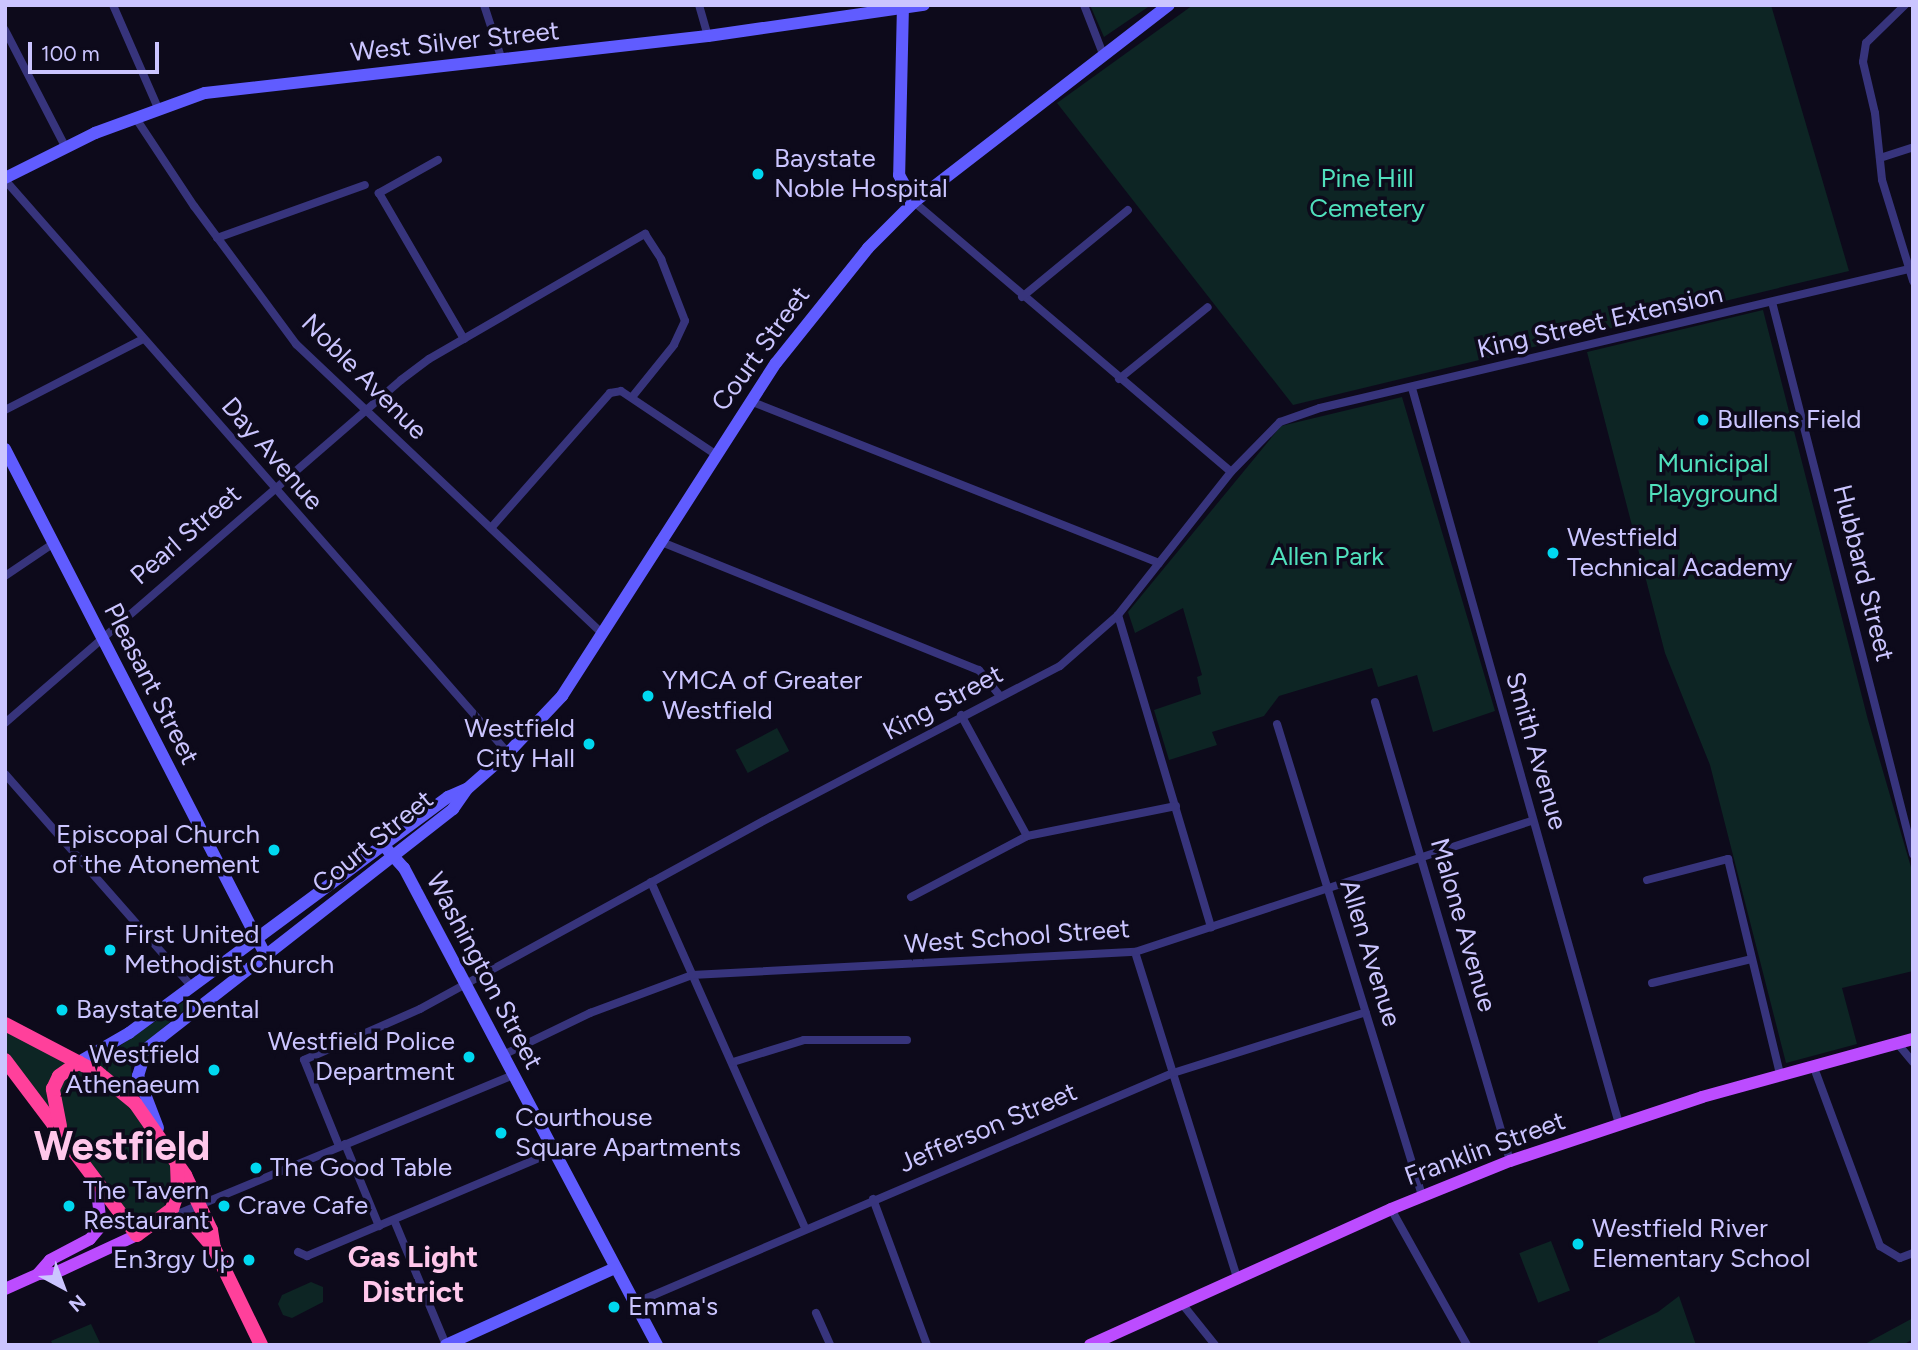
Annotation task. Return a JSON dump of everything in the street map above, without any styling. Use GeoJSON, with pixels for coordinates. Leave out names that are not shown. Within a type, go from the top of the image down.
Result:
{"type":"FeatureCollection","features":[{"type":"Feature","properties":{"kind":"highway"},"geometry":{"type":"LineString","coordinates":[[5,1024],[79,1062],[127,1095],[162,1138],[199,1202],[214,1248],[261,1345]]}},
{"type":"Feature","properties":{"kind":"highway"},"geometry":{"type":"LineString","coordinates":[[5,1060],[137,1235],[159,1222],[177,1199],[177,1161]]}},
{"type":"Feature","properties":{"kind":"highway"},"geometry":{"type":"LineString","coordinates":[[61,1131],[53,1088],[59,1076],[79,1062]]}},
{"type":"Feature","properties":{"kind":"highway"},"geometry":{"type":"LineString","coordinates":[[159,1222],[192,1223],[214,1248]]}},
{"type":"Feature","properties":{"kind":"main road","name":"West Silver Street"},"geometry":{"type":"LineString","coordinates":[[5,179],[158,107],[205,93],[708,36],[925,5]]}},
{"type":"Feature","properties":{"kind":"main road","name":"Court Street"},"geometry":{"type":"LineString","coordinates":[[162,1138],[139,1083],[140,1061],[150,1045],[453,809],[467,789],[508,753],[562,696],[715,454],[826,296],[914,202],[1169,5]]}},
{"type":"Feature","properties":{"kind":"main road"},"geometry":{"type":"LineString","coordinates":[[903,7],[900,176],[914,202]]}},
{"type":"Feature","properties":{"kind":"main road","name":"Pleasant Street"},"geometry":{"type":"LineString","coordinates":[[5,449],[265,954]]}},
{"type":"Feature","properties":{"kind":"main road","name":"Court Street"},"geometry":{"type":"LineString","coordinates":[[79,1062],[192,987],[449,797],[467,789]]}},
{"type":"Feature","properties":{"kind":"main road","name":"Washington Street"},"geometry":{"type":"LineString","coordinates":[[384,846],[394,856],[465,984],[657,1345]]}},
{"type":"Feature","properties":{"kind":"main road"},"geometry":{"type":"LineString","coordinates":[[319,893],[329,906]]}},
{"type":"Feature","properties":{"kind":"main road"},"geometry":{"type":"LineString","coordinates":[[192,987],[203,1003]]}},
{"type":"Feature","properties":{"kind":"main road","name":"Franklin Street"},"geometry":{"type":"LineString","coordinates":[[1090,1345],[1422,1195],[1510,1161],[1780,1074],[1913,1039]]}},
{"type":"Feature","properties":{"kind":"main road"},"geometry":{"type":"LineString","coordinates":[[38,1274],[50,1260],[90,1239],[101,1226],[96,1182]]}},
{"type":"Feature","properties":{"kind":"main road"},"geometry":{"type":"LineString","coordinates":[[5,1289],[38,1274],[55,1273],[137,1235]]}},
{"type":"Feature","properties":{"kind":"main road"},"geometry":{"type":"LineString","coordinates":[[446,1345],[465,1341],[615,1268]]}},
{"type":"Feature","properties":{"kind":"street"},"geometry":{"type":"LineString","coordinates":[[113,5],[158,107]]}},
{"type":"Feature","properties":{"kind":"street"},"geometry":{"type":"LineString","coordinates":[[484,5],[502,60]]}},
{"type":"Feature","properties":{"kind":"street"},"geometry":{"type":"LineString","coordinates":[[699,5],[708,36]]}},
{"type":"Feature","properties":{"kind":"street"},"geometry":{"type":"LineString","coordinates":[[1084,5],[1103,54]]}},
{"type":"Feature","properties":{"kind":"street"},"geometry":{"type":"LineString","coordinates":[[1905,5],[1863,49],[1887,200],[1913,281]]}},
{"type":"Feature","properties":{"kind":"street"},"geometry":{"type":"LineString","coordinates":[[5,30],[66,148]]}},
{"type":"Feature","properties":{"kind":"street","name":"Noble Avenue"},"geometry":{"type":"LineString","coordinates":[[135,117],[217,238],[296,344],[603,634]]}},
{"type":"Feature","properties":{"kind":"street"},"geometry":{"type":"LineString","coordinates":[[1880,158],[1913,148]]}},
{"type":"Feature","properties":{"kind":"street"},"geometry":{"type":"LineString","coordinates":[[438,160],[379,193],[464,339]]}},
{"type":"Feature","properties":{"kind":"street","name":"Day Avenue"},"geometry":{"type":"LineString","coordinates":[[5,179],[508,753]]}},
{"type":"Feature","properties":{"kind":"street"},"geometry":{"type":"LineString","coordinates":[[217,238],[365,185]]}},
{"type":"Feature","properties":{"kind":"street"},"geometry":{"type":"LineString","coordinates":[[914,202],[1022,297],[1231,472]]}},
{"type":"Feature","properties":{"kind":"street"},"geometry":{"type":"LineString","coordinates":[[1022,297],[1128,210]]}},
{"type":"Feature","properties":{"kind":"street","name":"Pearl Street"},"geometry":{"type":"LineString","coordinates":[[5,723],[101,635],[429,359],[645,234],[673,286],[684,313],[684,329],[632,397]]}},
{"type":"Feature","properties":{"kind":"street","name":"King Street Extension"},"geometry":{"type":"LineString","coordinates":[[1297,414],[1911,269]]}},
{"type":"Feature","properties":{"kind":"street","name":"Hubbard Street"},"geometry":{"type":"LineString","coordinates":[[1772,302],[1913,854]]}},
{"type":"Feature","properties":{"kind":"street"},"geometry":{"type":"LineString","coordinates":[[1119,379],[1208,307]]}},
{"type":"Feature","properties":{"kind":"street"},"geometry":{"type":"LineString","coordinates":[[5,410],[143,339]]}},
{"type":"Feature","properties":{"kind":"street","name":"Smith Avenue"},"geometry":{"type":"LineString","coordinates":[[1412,388],[1619,1124]]}},
{"type":"Feature","properties":{"kind":"street"},"geometry":{"type":"LineString","coordinates":[[491,528],[610,393],[621,391],[632,397],[715,454]]}},
{"type":"Feature","properties":{"kind":"street"},"geometry":{"type":"LineString","coordinates":[[750,401],[1159,563]]}},
{"type":"Feature","properties":{"kind":"street","name":"King Street"},"geometry":{"type":"LineString","coordinates":[[342,1145],[304,1060],[399,1019],[961,715],[1060,666],[1118,615],[1231,472],[1271,427],[1297,414]]}},
{"type":"Feature","properties":{"kind":"street"},"geometry":{"type":"LineString","coordinates":[[659,541],[979,670],[1000,696]]}},
{"type":"Feature","properties":{"kind":"street"},"geometry":{"type":"LineString","coordinates":[[5,576],[54,542]]}},
{"type":"Feature","properties":{"kind":"street"},"geometry":{"type":"LineString","coordinates":[[1118,615],[1211,926]]}},
{"type":"Feature","properties":{"kind":"street","name":"Malone Avenue"},"geometry":{"type":"LineString","coordinates":[[1375,702],[1510,1161]]}},
{"type":"Feature","properties":{"kind":"street"},"geometry":{"type":"LineString","coordinates":[[961,715],[1027,836]]}},
{"type":"Feature","properties":{"kind":"street","name":"Allen Avenue"},"geometry":{"type":"LineString","coordinates":[[1277,724],[1422,1195]]}},
{"type":"Feature","properties":{"kind":"street"},"geometry":{"type":"LineString","coordinates":[[5,774],[192,987]]}},
{"type":"Feature","properties":{"kind":"street"},"geometry":{"type":"LineString","coordinates":[[911,897],[1027,836],[1176,806]]}},
{"type":"Feature","properties":{"kind":"street","name":"West School Street"},"geometry":{"type":"LineString","coordinates":[[503,1055],[597,1010],[692,975],[1135,952],[1533,820]]}},
{"type":"Feature","properties":{"kind":"street"},"geometry":{"type":"LineString","coordinates":[[1647,880],[1728,859],[1780,1074]]}},
{"type":"Feature","properties":{"kind":"street"},"geometry":{"type":"LineString","coordinates":[[651,882],[805,1228]]}},
{"type":"Feature","properties":{"kind":"street"},"geometry":{"type":"LineString","coordinates":[[1135,952],[1238,1280]]}},
{"type":"Feature","properties":{"kind":"street"},"geometry":{"type":"LineString","coordinates":[[1652,983],[1751,959]]}},
{"type":"Feature","properties":{"kind":"street","name":"Jefferson Street"},"geometry":{"type":"LineString","coordinates":[[635,1303],[805,1228],[1173,1073],[1366,1012]]}},
{"type":"Feature","properties":{"kind":"street"},"geometry":{"type":"LineString","coordinates":[[733,1062],[804,1040],[907,1040]]}},
{"type":"Feature","properties":{"kind":"street"},"geometry":{"type":"LineString","coordinates":[[1897,1043],[1913,1062]]}},
{"type":"Feature","properties":{"kind":"street"},"geometry":{"type":"LineString","coordinates":[[1813,1065],[1880,1246],[1900,1258],[1913,1253]]}},
{"type":"Feature","properties":{"kind":"street"},"geometry":{"type":"LineString","coordinates":[[159,1222],[199,1202],[514,1075]]}},
{"type":"Feature","properties":{"kind":"street"},"geometry":{"type":"LineString","coordinates":[[342,1145],[379,1226]]}},
{"type":"Feature","properties":{"kind":"street"},"geometry":{"type":"LineString","coordinates":[[298,1252],[305,1257],[553,1152]]}},
{"type":"Feature","properties":{"kind":"street"},"geometry":{"type":"LineString","coordinates":[[873,1199],[927,1345]]}},
{"type":"Feature","properties":{"kind":"street"},"geometry":{"type":"LineString","coordinates":[[1391,1209],[1467,1345]]}},
{"type":"Feature","properties":{"kind":"street"},"geometry":{"type":"LineString","coordinates":[[394,1220],[446,1345]]}},
{"type":"Feature","properties":{"kind":"street"},"geometry":{"type":"LineString","coordinates":[[1183,1305],[1215,1345]]}},
{"type":"Feature","properties":{"kind":"street"},"geometry":{"type":"LineString","coordinates":[[816,1312],[830,1345]]}},
{"type":"Feature","properties":{"kind":"green space"},"geometry":{"type":"Polygon","coordinates":[[[1090,5],[1151,5],[1104,37],[1090,5]]]}},
{"type":"Feature","properties":{"kind":"green space","name":"Pine Hill Cemetery"},"geometry":{"type":"Polygon","coordinates":[[[1193,5],[1771,5],[1849,271],[1293,405],[1057,103],[1193,5]]]}},
{"type":"Feature","properties":{"kind":"green space","name":"Municipal Playground"},"geometry":{"type":"Polygon","coordinates":[[[1763,310],[1868,720],[1913,874],[1913,971],[1842,988],[1857,1044],[1786,1063],[1710,765],[1665,653],[1587,352],[1763,310]]]}},
{"type":"Feature","properties":{"kind":"green space","name":"Allen Park"},"geometry":{"type":"Polygon","coordinates":[[[1402,397],[1495,711],[1433,732],[1417,675],[1378,687],[1372,668],[1279,696],[1264,716],[1212,732],[1217,745],[1169,760],[1154,710],[1201,694],[1197,677],[1202,675],[1183,608],[1135,633],[1128,612],[1281,426],[1402,397]]]}},
{"type":"Feature","properties":{"kind":"green space"},"geometry":{"type":"Polygon","coordinates":[[[777,728],[789,751],[748,773],[736,750],[777,728]]]}},
{"type":"Feature","properties":{"kind":"green space"},"geometry":{"type":"Polygon","coordinates":[[[186,1000],[189,1006],[139,1048],[131,1067],[133,1089],[94,1064],[186,1000]]]}},
{"type":"Feature","properties":{"kind":"green space"},"geometry":{"type":"Polygon","coordinates":[[[5,1024],[111,1081],[177,1161],[177,1199],[137,1235],[5,1060],[5,1024]]]}},
{"type":"Feature","properties":{"kind":"green space"},"geometry":{"type":"Polygon","coordinates":[[[1551,1241],[1570,1290],[1538,1303],[1519,1253],[1551,1241]]]}},
{"type":"Feature","properties":{"kind":"green space"},"geometry":{"type":"Polygon","coordinates":[[[311,1282],[323,1287],[323,1302],[292,1318],[283,1315],[278,1304],[282,1295],[311,1282]]]}},
{"type":"Feature","properties":{"kind":"green space"},"geometry":{"type":"Polygon","coordinates":[[[1679,1296],[1696,1345],[1598,1345],[1598,1341],[1658,1312],[1679,1296]]]}},
{"type":"Feature","properties":{"kind":"green space"},"geometry":{"type":"Polygon","coordinates":[[[1913,1318],[1913,1339],[1903,1345],[1863,1345],[1913,1318]]]}},
{"type":"Feature","properties":{"kind":"green space"},"geometry":{"type":"Polygon","coordinates":[[[91,1324],[101,1345],[53,1345],[51,1341],[91,1324]]]}},
{"type":"Feature","properties":{"kind":"place","name":"Baystate Noble Hospital"},"geometry":{"type":"Point","coordinates":[758,174]}},
{"type":"Feature","properties":{"kind":"place","name":"Bullens Field"},"geometry":{"type":"Point","coordinates":[1703,420]}},
{"type":"Feature","properties":{"kind":"place","name":"Westfield Technical Academy"},"geometry":{"type":"Point","coordinates":[1553,553]}},
{"type":"Feature","properties":{"kind":"place","name":"YMCA of Greater Westfield"},"geometry":{"type":"Point","coordinates":[648,696]}},
{"type":"Feature","properties":{"kind":"place","name":"Westfield City Hall"},"geometry":{"type":"Point","coordinates":[589,744]}},
{"type":"Feature","properties":{"kind":"place","name":"Episcopal Church of the Atonement"},"geometry":{"type":"Point","coordinates":[274,850]}},
{"type":"Feature","properties":{"kind":"place","name":"First United Methodist Church"},"geometry":{"type":"Point","coordinates":[110,950]}},
{"type":"Feature","properties":{"kind":"place","name":"Baystate Dental"},"geometry":{"type":"Point","coordinates":[62,1010]}},
{"type":"Feature","properties":{"kind":"place","name":"Westfield Police Department"},"geometry":{"type":"Point","coordinates":[469,1057]}},
{"type":"Feature","properties":{"kind":"place","name":"Westfield Athenaeum"},"geometry":{"type":"Point","coordinates":[214,1070]}},
{"type":"Feature","properties":{"kind":"place","name":"Courthouse Square Apartments"},"geometry":{"type":"Point","coordinates":[501,1133]}},
{"type":"Feature","properties":{"kind":"place","name":"The Good Table"},"geometry":{"type":"Point","coordinates":[256,1168]}},
{"type":"Feature","properties":{"kind":"place","name":"The Tavern Restaurant"},"geometry":{"type":"Point","coordinates":[69,1206]}},
{"type":"Feature","properties":{"kind":"place","name":"Crave Cafe"},"geometry":{"type":"Point","coordinates":[224,1206]}},
{"type":"Feature","properties":{"kind":"place","name":"Westfield River Elementary School"},"geometry":{"type":"Point","coordinates":[1578,1244]}},
{"type":"Feature","properties":{"kind":"place","name":"En3rgy Up"},"geometry":{"type":"Point","coordinates":[249,1260]}},
{"type":"Feature","properties":{"kind":"place","name":"Emma's"},"geometry":{"type":"Point","coordinates":[614,1307]}},
{"type":"Feature","properties":{"kind":"district","name":"Westfield"},"geometry":{"type":"Point","coordinates":[122,1146]}},
{"type":"Feature","properties":{"kind":"district","name":"Gas Light District"},"geometry":{"type":"Point","coordinates":[413,1274]}}]}
